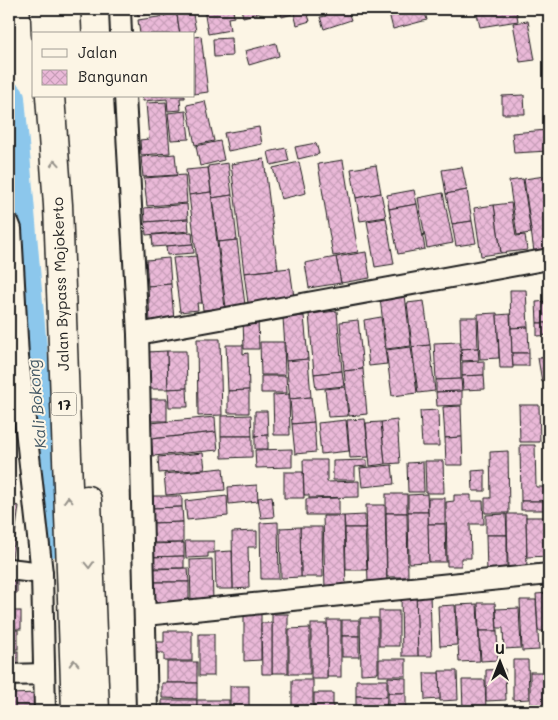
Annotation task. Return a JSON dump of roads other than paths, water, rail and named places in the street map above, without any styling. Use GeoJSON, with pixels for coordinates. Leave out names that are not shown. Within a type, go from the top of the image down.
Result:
{"type":"FeatureCollection","features":[{"type":"Feature","properties":{"kind":"highway"},"geometry":{"type":"LineString","coordinates":[[45,9],[46,32]]}},
{"type":"Feature","properties":{"kind":"highway"},"geometry":{"type":"LineString","coordinates":[[66,9],[67,32]]}},
{"type":"Feature","properties":{"kind":"highway","name":"Jalan Bypass Mojokerto"},"geometry":{"type":"LineString","coordinates":[[50,98],[58,205],[76,711]]}},
{"type":"Feature","properties":{"kind":"highway","name":"Jalan Bypass Mojokerto"},"geometry":{"type":"LineString","coordinates":[[70,98],[95,711]]}},
{"type":"Feature","properties":{"kind":"street"},"geometry":{"type":"LineString","coordinates":[[120,9],[121,32]]}},
{"type":"Feature","properties":{"kind":"street"},"geometry":{"type":"LineString","coordinates":[[125,98],[138,334],[147,711]]}},
{"type":"Feature","properties":{"kind":"street"},"geometry":{"type":"LineString","coordinates":[[9,224],[11,230],[14,358],[42,573],[45,711]]}},
{"type":"Feature","properties":{"kind":"street"},"geometry":{"type":"LineString","coordinates":[[138,334],[549,259]]}},
{"type":"Feature","properties":{"kind":"street"},"geometry":{"type":"LineString","coordinates":[[9,569],[42,573]]}},
{"type":"Feature","properties":{"kind":"street"},"geometry":{"type":"LineString","coordinates":[[145,615],[549,574]]}},
{"type":"Feature","properties":{"kind":"street"},"geometry":{"type":"LineString","coordinates":[[9,675],[44,674]]}},
{"type":"Feature","properties":{"kind":"waterway","name":"Kali Bokong"},"geometry":{"type":"LineString","coordinates":[[9,98],[48,542]]}}]}
